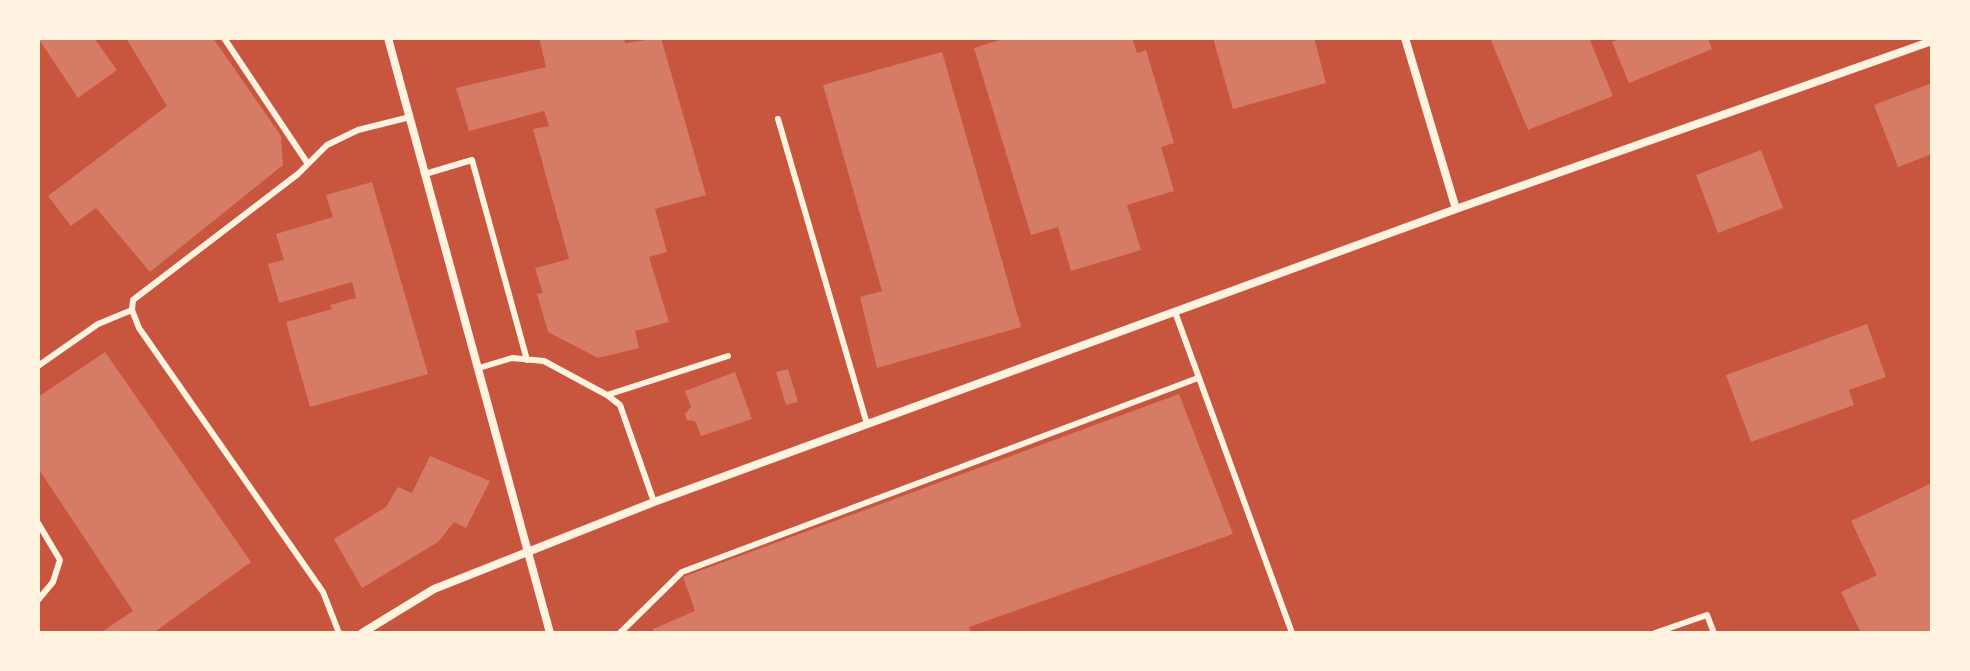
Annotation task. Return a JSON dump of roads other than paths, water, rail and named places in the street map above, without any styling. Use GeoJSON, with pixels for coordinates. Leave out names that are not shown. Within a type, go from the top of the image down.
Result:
{"type":"FeatureCollection","features":[{"type":"Feature","properties":{"kind":"street"},"geometry":{"type":"LineString","coordinates":[[388,38],[550,633]]}},
{"type":"Feature","properties":{"kind":"street"},"geometry":{"type":"LineString","coordinates":[[1405,38],[1456,209]]}},
{"type":"Feature","properties":{"kind":"street"},"geometry":{"type":"LineString","coordinates":[[362,633],[434,589],[654,502],[1456,209],[1932,41]]}},
{"type":"Feature","properties":{"kind":"lane"},"geometry":{"type":"LineString","coordinates":[[224,38],[308,164]]}},
{"type":"Feature","properties":{"kind":"lane"},"geometry":{"type":"LineString","coordinates":[[339,633],[323,592],[139,328],[132,310],[133,300],[308,164],[327,145],[358,130],[410,117]]}},
{"type":"Feature","properties":{"kind":"lane"},"geometry":{"type":"LineString","coordinates":[[778,119],[867,424]]}},
{"type":"Feature","properties":{"kind":"lane"},"geometry":{"type":"LineString","coordinates":[[425,174],[472,160],[527,360]]}},
{"type":"Feature","properties":{"kind":"lane"},"geometry":{"type":"LineString","coordinates":[[38,366],[98,324],[132,310]]}},
{"type":"Feature","properties":{"kind":"lane"},"geometry":{"type":"LineString","coordinates":[[1175,312],[1292,633]]}},
{"type":"Feature","properties":{"kind":"lane"},"geometry":{"type":"LineString","coordinates":[[607,395],[728,356]]}},
{"type":"Feature","properties":{"kind":"lane"},"geometry":{"type":"LineString","coordinates":[[479,368],[512,358],[544,361],[607,395],[620,405],[654,502]]}},
{"type":"Feature","properties":{"kind":"lane"},"geometry":{"type":"LineString","coordinates":[[620,633],[662,588],[682,572],[718,556],[1198,378]]}},
{"type":"Feature","properties":{"kind":"lane"},"geometry":{"type":"LineString","coordinates":[[38,523],[60,560],[53,582],[38,600]]}},
{"type":"Feature","properties":{"kind":"lane"},"geometry":{"type":"LineString","coordinates":[[1655,633],[1707,615],[1714,633]]}}]}
